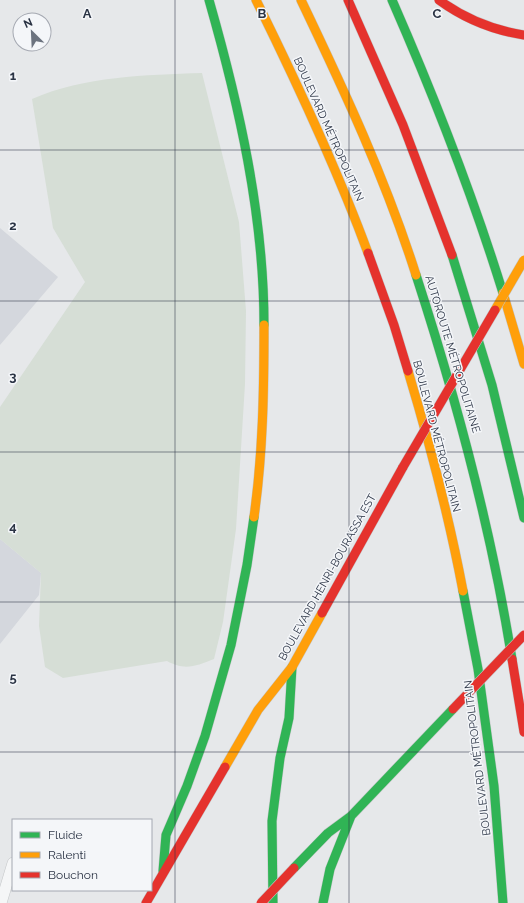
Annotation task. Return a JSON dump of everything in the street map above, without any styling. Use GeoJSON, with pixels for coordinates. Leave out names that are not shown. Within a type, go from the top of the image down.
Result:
{"type":"FeatureCollection","features":[{"type":"Feature","properties":{"kind":"main road"},"geometry":{"type":"LineString","coordinates":[[163,871],[165,837],[202,745],[222,679],[239,610],[256,510],[265,410],[264,303],[254,192],[241,121],[224,52],[209,0]]}},
{"type":"Feature","properties":{"kind":"main road","name":"BOULEVARD MÉTROPOLITAIN"},"geometry":{"type":"LineString","coordinates":[[256,0],[309,110],[365,246],[403,356],[433,461],[459,568],[484,710],[497,818],[503,903]]}},
{"type":"Feature","properties":{"kind":"main road","name":"AUTOROUTE MÉTROPOLITAINE"},"geometry":{"type":"LineString","coordinates":[[301,0],[346,95],[374,162],[405,242],[440,346],[468,444],[492,545],[513,658],[524,732]]}},
{"type":"Feature","properties":{"kind":"main road"},"geometry":{"type":"LineString","coordinates":[[348,0],[407,134],[457,270],[495,398],[524,518]]}},
{"type":"Feature","properties":{"kind":"main road"},"geometry":{"type":"LineString","coordinates":[[392,0],[422,70],[464,178],[498,277],[524,364]]}},
{"type":"Feature","properties":{"kind":"main road"},"geometry":{"type":"LineString","coordinates":[[439,0],[476,22],[503,31],[524,35]]}},
{"type":"Feature","properties":{"kind":"main road","name":"BOULEVARD HENRI-BOURASSA EST"},"geometry":{"type":"LineString","coordinates":[[146,903],[163,871],[182,845],[258,710],[292,667],[403,467],[524,260]]}},
{"type":"Feature","properties":{"kind":"main road"},"geometry":{"type":"LineString","coordinates":[[262,903],[328,833],[351,816],[524,635]]}},
{"type":"Feature","properties":{"kind":"main road"},"geometry":{"type":"LineString","coordinates":[[273,903],[272,820],[280,758],[289,718],[292,667]]}},
{"type":"Feature","properties":{"kind":"main road"},"geometry":{"type":"LineString","coordinates":[[323,903],[328,872],[351,816]]}},
{"type":"Feature","properties":{"kind":"street"},"geometry":{"type":"LineString","coordinates":[[1,903],[12,865]]}},
{"type":"Feature","properties":{"kind":"shaded area"},"geometry":{"type":"Polygon","coordinates":[[[202,73],[239,222],[246,311],[245,384],[236,529],[223,622],[214,659],[202,664],[185,667],[167,661],[63,678],[45,667],[39,626],[41,573],[0,539],[0,407],[85,282],[53,228],[32,99],[52,91],[94,81],[137,76],[202,73]]]}},
{"type":"Feature","properties":{"kind":"shaded area"},"geometry":{"type":"Polygon","coordinates":[[[0,228],[58,277],[0,345],[0,228]]]}},
{"type":"Feature","properties":{"kind":"shaded area"},"geometry":{"type":"Polygon","coordinates":[[[0,539],[41,573],[39,595],[0,644],[0,539]]]}},
{"type":"Feature","properties":{"kind":"traffic: fast"},"geometry":{"type":"LineString","coordinates":[[209,0],[240,120],[255,202],[260,243],[264,325]]}},
{"type":"Feature","properties":{"kind":"traffic: fast"},"geometry":{"type":"LineString","coordinates":[[392,0],[452,145],[503,293]]}},
{"type":"Feature","properties":{"kind":"traffic: fast"},"geometry":{"type":"LineString","coordinates":[[452,255],[492,385],[524,518]]}},
{"type":"Feature","properties":{"kind":"traffic: fast"},"geometry":{"type":"LineString","coordinates":[[416,275],[472,465],[494,561],[512,659]]}},
{"type":"Feature","properties":{"kind":"traffic: fast"},"geometry":{"type":"LineString","coordinates":[[163,871],[166,835],[187,786],[205,736],[231,645],[247,565],[254,517]]}},
{"type":"Feature","properties":{"kind":"traffic: fast"},"geometry":{"type":"LineString","coordinates":[[463,591],[478,669],[494,786],[503,903]]}},
{"type":"Feature","properties":{"kind":"traffic: fast"},"geometry":{"type":"LineString","coordinates":[[273,903],[272,821],[280,758],[289,718],[292,667]]}},
{"type":"Feature","properties":{"kind":"traffic: fast"},"geometry":{"type":"LineString","coordinates":[[294,868],[328,833],[351,816],[453,709]]}},
{"type":"Feature","properties":{"kind":"traffic: fast"},"geometry":{"type":"LineString","coordinates":[[323,903],[330,869],[351,816]]}},
{"type":"Feature","properties":{"kind":"traffic: slow"},"geometry":{"type":"LineString","coordinates":[[256,0],[343,188],[368,253]]}},
{"type":"Feature","properties":{"kind":"traffic: slow"},"geometry":{"type":"LineString","coordinates":[[301,0],[378,170],[416,275]]}},
{"type":"Feature","properties":{"kind":"traffic: slow"},"geometry":{"type":"LineString","coordinates":[[495,310],[524,260]]}},
{"type":"Feature","properties":{"kind":"traffic: slow"},"geometry":{"type":"LineString","coordinates":[[503,293],[524,364]]}},
{"type":"Feature","properties":{"kind":"traffic: slow"},"geometry":{"type":"LineString","coordinates":[[254,517],[262,421],[264,325]]}},
{"type":"Feature","properties":{"kind":"traffic: slow"},"geometry":{"type":"LineString","coordinates":[[408,371],[424,426],[452,536],[463,591]]}},
{"type":"Feature","properties":{"kind":"traffic: slow"},"geometry":{"type":"LineString","coordinates":[[225,767],[258,710],[292,667],[322,613]]}},
{"type":"Feature","properties":{"kind":"traffic: jam"},"geometry":{"type":"LineString","coordinates":[[348,0],[403,125],[452,255]]}},
{"type":"Feature","properties":{"kind":"traffic: jam"},"geometry":{"type":"LineString","coordinates":[[439,0],[459,13],[479,23],[524,35]]}},
{"type":"Feature","properties":{"kind":"traffic: jam"},"geometry":{"type":"LineString","coordinates":[[368,253],[394,325],[408,371]]}},
{"type":"Feature","properties":{"kind":"traffic: jam"},"geometry":{"type":"LineString","coordinates":[[403,467],[495,310]]}},
{"type":"Feature","properties":{"kind":"traffic: jam"},"geometry":{"type":"LineString","coordinates":[[322,613],[403,467]]}},
{"type":"Feature","properties":{"kind":"traffic: jam"},"geometry":{"type":"LineString","coordinates":[[453,709],[524,635]]}},
{"type":"Feature","properties":{"kind":"traffic: jam"},"geometry":{"type":"LineString","coordinates":[[512,659],[524,732]]}},
{"type":"Feature","properties":{"kind":"traffic: jam"},"geometry":{"type":"LineString","coordinates":[[146,903],[225,767]]}},
{"type":"Feature","properties":{"kind":"traffic: jam"},"geometry":{"type":"LineString","coordinates":[[261,903],[294,868]]}}]}
